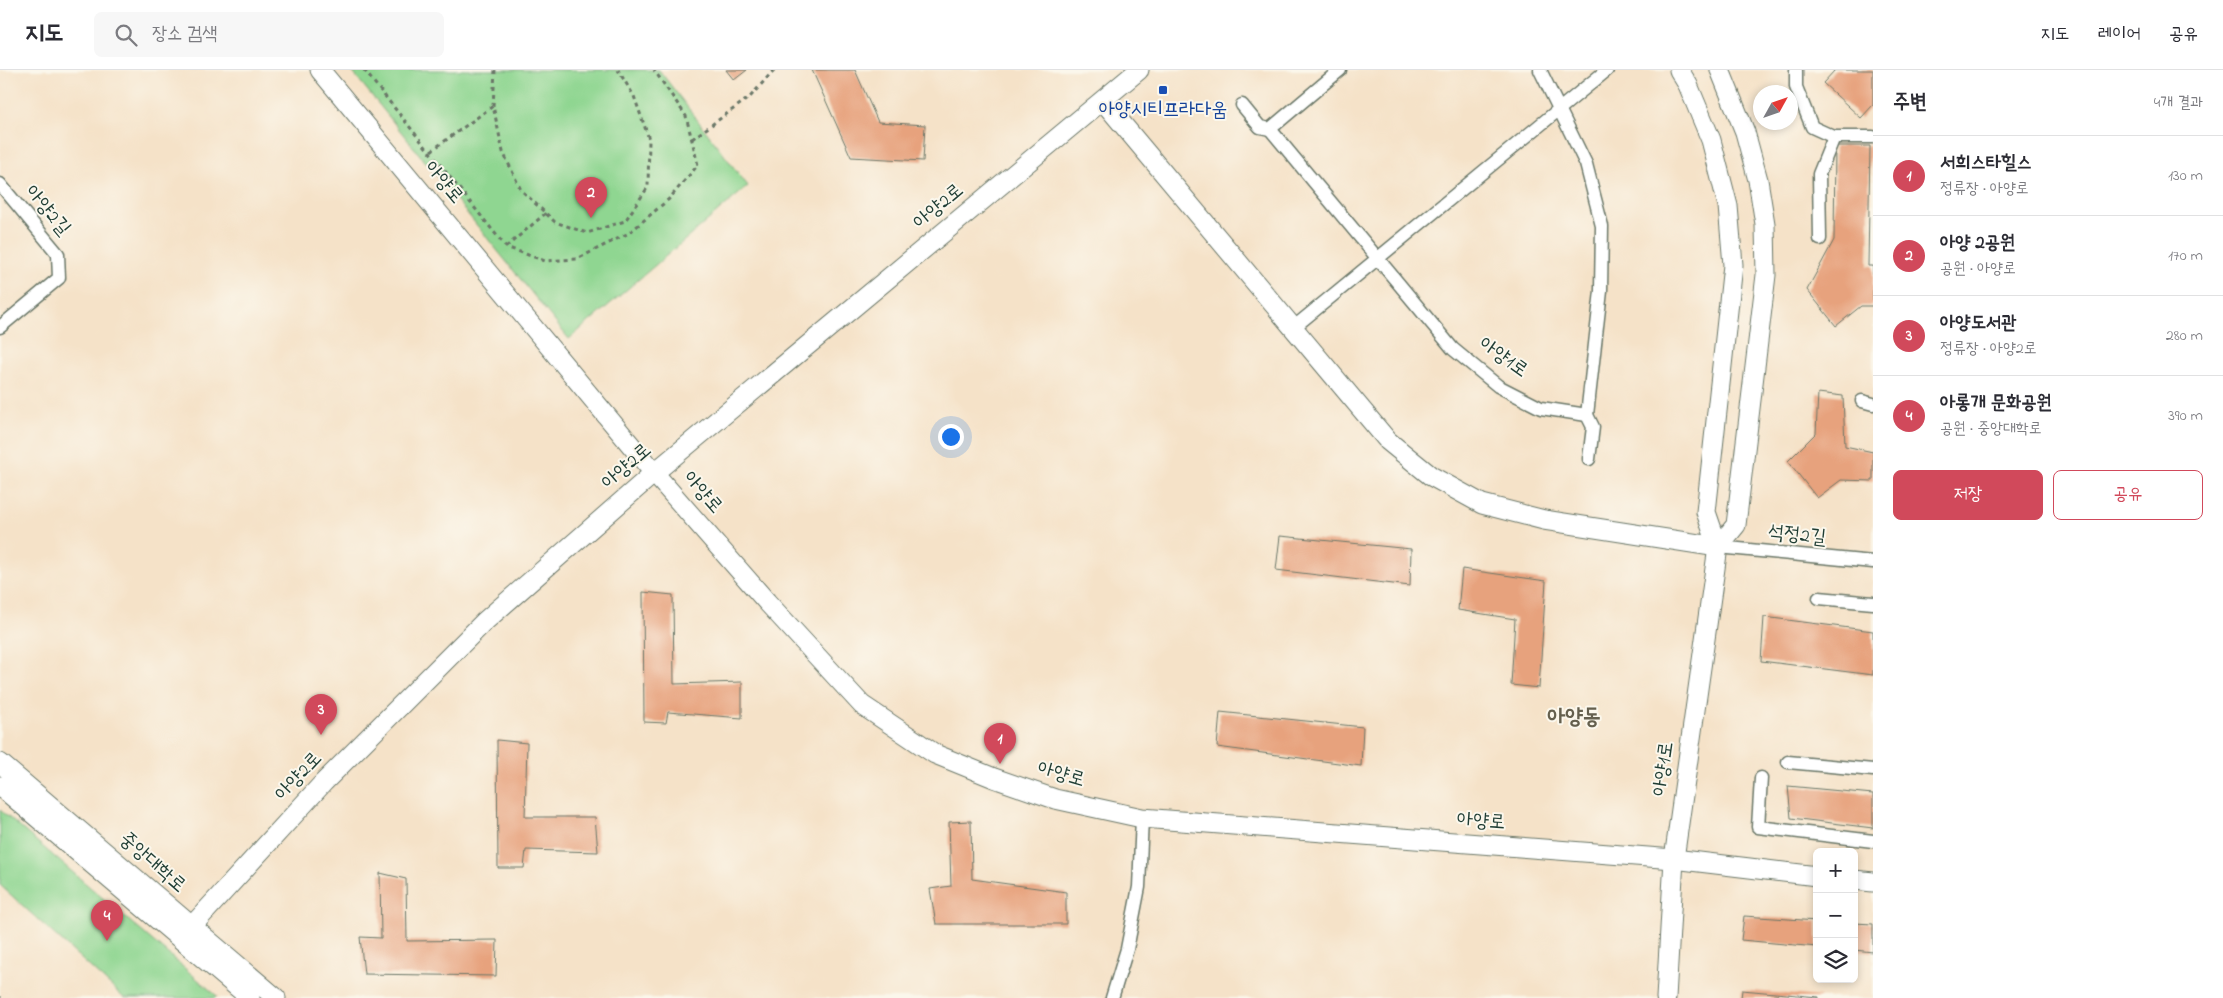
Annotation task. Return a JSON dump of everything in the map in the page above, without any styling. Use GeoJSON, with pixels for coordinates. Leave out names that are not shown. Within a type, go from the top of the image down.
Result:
{"type":"FeatureCollection","features":[{"type":"Feature","properties":{"kind":"street","name":"아양로"},"geometry":{"type":"LineString","coordinates":[[320,70],[654,473],[767,602],[862,705],[935,754],[994,778],[1055,799],[1142,818],[1674,859],[1813,876]]}},
{"type":"Feature","properties":{"kind":"street","name":"아양2로"},"geometry":{"type":"LineString","coordinates":[[186,932],[324,782],[484,622],[654,473],[1139,70]]}},
{"type":"Feature","properties":{"kind":"street"},"geometry":{"type":"LineString","coordinates":[[1270,129],[1340,70]]}},
{"type":"Feature","properties":{"kind":"street"},"geometry":{"type":"LineString","coordinates":[[1540,70],[1560,107],[1586,164],[1602,226],[1601,290],[1587,415],[1593,428],[1589,459]]}},
{"type":"Feature","properties":{"kind":"street"},"geometry":{"type":"LineString","coordinates":[[1293,328],[1606,70]]}},
{"type":"Feature","properties":{"kind":"street","name":"아양1로"},"geometry":{"type":"LineString","coordinates":[[1666,998],[1674,859],[1718,547],[1706,512],[1733,265],[1728,206],[1711,140],[1688,85],[1679,70]]}},
{"type":"Feature","properties":{"kind":"street"},"geometry":{"type":"LineString","coordinates":[[1102,100],[1388,441],[1431,476],[1482,504],[1544,520],[1718,547],[1736,525],[1766,275],[1765,224],[1758,180],[1745,132],[1720,70]]}},
{"type":"Feature","properties":{"kind":"street"},"geometry":{"type":"LineString","coordinates":[[1796,70],[1796,87],[1812,127],[1834,137],[1873,137]]}},
{"type":"Feature","properties":{"kind":"street","name":"아양1로"},"geometry":{"type":"LineString","coordinates":[[1242,106],[1260,127],[1270,129],[1453,349],[1498,386],[1541,408],[1587,415]]}},
{"type":"Feature","properties":{"kind":"street"},"geometry":{"type":"LineString","coordinates":[[1820,239],[1819,174],[1834,137]]}},
{"type":"Feature","properties":{"kind":"street","name":"아양2길"},"geometry":{"type":"LineString","coordinates":[[0,184],[58,254],[59,278],[0,327]]}},
{"type":"Feature","properties":{"kind":"street","name":"석정2길"},"geometry":{"type":"LineString","coordinates":[[1718,547],[1873,562]]}},
{"type":"Feature","properties":{"kind":"street"},"geometry":{"type":"LineString","coordinates":[[1819,598],[1873,603]]}},
{"type":"Feature","properties":{"kind":"street"},"geometry":{"type":"LineString","coordinates":[[1788,762],[1873,770]]}},
{"type":"Feature","properties":{"kind":"street","name":"중앙대학로"},"geometry":{"type":"LineString","coordinates":[[0,763],[186,932],[250,998]]}},
{"type":"Feature","properties":{"kind":"street"},"geometry":{"type":"LineString","coordinates":[[1761,778],[1758,828],[1873,841]]}},
{"type":"Feature","properties":{"kind":"street","name":"중앙대학로"},"geometry":{"type":"LineString","coordinates":[[0,786],[186,932],[276,998]]}},
{"type":"Feature","properties":{"kind":"street"},"geometry":{"type":"LineString","coordinates":[[1112,998],[1126,949],[1139,887],[1142,818]]}},
{"type":"Feature","properties":{"kind":"street"},"geometry":{"type":"LineString","coordinates":[[1858,880],[1873,882]]}},
{"type":"Feature","properties":{"kind":"path"},"geometry":{"type":"LineString","coordinates":[[364,70],[506,247],[545,261],[577,259],[629,233],[669,199],[698,165],[686,116],[654,70]]}},
{"type":"Feature","properties":{"kind":"path"},"geometry":{"type":"LineString","coordinates":[[495,70],[493,106],[503,152],[521,190],[555,222],[588,233],[625,221],[648,188],[649,139],[634,96],[618,70]]}},
{"type":"Feature","properties":{"kind":"path"},"geometry":{"type":"LineString","coordinates":[[692,139],[750,97],[774,70]]}},
{"type":"Feature","properties":{"kind":"path"},"geometry":{"type":"LineString","coordinates":[[430,151],[493,106]]}},
{"type":"Feature","properties":{"kind":"path"},"geometry":{"type":"LineString","coordinates":[[506,247],[546,213]]}},
{"type":"Feature","properties":{"kind":"green space"},"geometry":{"type":"Polygon","coordinates":[[[351,70],[659,70],[748,186],[569,339],[351,70]]]}},
{"type":"Feature","properties":{"kind":"green space"},"geometry":{"type":"Polygon","coordinates":[[[0,810],[217,996],[215,998],[124,998],[0,885],[0,810]]]}},
{"type":"Feature","properties":{"kind":"building"},"geometry":{"type":"Polygon","coordinates":[[[726,70],[747,70],[734,80],[726,70]]]}},
{"type":"Feature","properties":{"kind":"building"},"geometry":{"type":"Polygon","coordinates":[[[812,70],[855,70],[878,122],[925,125],[923,161],[851,157],[812,70]]]}},
{"type":"Feature","properties":{"kind":"building"},"geometry":{"type":"Polygon","coordinates":[[[1835,70],[1873,70],[1873,105],[1861,118],[1823,83],[1835,70]]]}},
{"type":"Feature","properties":{"kind":"building"},"geometry":{"type":"Polygon","coordinates":[[[1835,146],[1870,146],[1868,266],[1873,266],[1873,306],[1861,306],[1836,326],[1807,290],[1834,240],[1835,146]]]}},
{"type":"Feature","properties":{"kind":"building"},"geometry":{"type":"Polygon","coordinates":[[[1818,393],[1843,396],[1845,446],[1873,452],[1873,481],[1841,480],[1817,498],[1788,461],[1816,433],[1818,393]]]}},
{"type":"Feature","properties":{"kind":"building"},"geometry":{"type":"Polygon","coordinates":[[[1280,536],[1411,549],[1410,586],[1276,570],[1280,536]]]}},
{"type":"Feature","properties":{"kind":"building"},"geometry":{"type":"Polygon","coordinates":[[[1462,569],[1546,581],[1539,688],[1511,685],[1515,619],[1458,610],[1462,569]]]}},
{"type":"Feature","properties":{"kind":"building"},"geometry":{"type":"Polygon","coordinates":[[[643,592],[673,595],[674,684],[742,682],[742,718],[668,712],[666,723],[644,722],[643,592]]]}},
{"type":"Feature","properties":{"kind":"building"},"geometry":{"type":"Polygon","coordinates":[[[1764,617],[1873,631],[1873,675],[1761,661],[1764,617]]]}},
{"type":"Feature","properties":{"kind":"building"},"geometry":{"type":"Polygon","coordinates":[[[1220,712],[1363,727],[1361,766],[1217,747],[1220,712]]]}},
{"type":"Feature","properties":{"kind":"building"},"geometry":{"type":"Polygon","coordinates":[[[497,740],[527,743],[525,817],[595,817],[598,852],[526,850],[524,868],[498,868],[497,740]]]}},
{"type":"Feature","properties":{"kind":"building"},"geometry":{"type":"Polygon","coordinates":[[[1788,786],[1873,794],[1873,828],[1791,818],[1788,786]]]}},
{"type":"Feature","properties":{"kind":"building"},"geometry":{"type":"Polygon","coordinates":[[[971,821],[972,879],[1066,892],[1066,924],[936,924],[930,889],[951,886],[949,822],[971,821]]]}},
{"type":"Feature","properties":{"kind":"building"},"geometry":{"type":"Polygon","coordinates":[[[380,873],[406,879],[407,941],[497,940],[496,976],[364,974],[360,937],[381,938],[380,873]]]}},
{"type":"Feature","properties":{"kind":"building"},"geometry":{"type":"Polygon","coordinates":[[[1744,916],[1813,921],[1813,947],[1741,940],[1744,916]]]}},
{"type":"Feature","properties":{"kind":"building"},"geometry":{"type":"Polygon","coordinates":[[[1858,923],[1873,924],[1873,952],[1858,950],[1858,923]]]}},
{"type":"Feature","properties":{"kind":"building"},"geometry":{"type":"Polygon","coordinates":[[[1742,990],[1819,997],[1819,998],[1741,998],[1742,990]]]}},
{"type":"Feature","properties":{"kind":"place","name":"아양시티프라다움"},"geometry":{"type":"Point","coordinates":[1163,90]}},
{"type":"Feature","properties":{"kind":"place","name":"아양 2공원"},"geometry":{"type":"Point","coordinates":[591,218]}},
{"type":"Feature","properties":{"kind":"place","name":"아양도서관"},"geometry":{"type":"Point","coordinates":[321,735]}},
{"type":"Feature","properties":{"kind":"place","name":"서희스타힐스"},"geometry":{"type":"Point","coordinates":[1000,764]}},
{"type":"Feature","properties":{"kind":"place","name":"아롱개 문화공원"},"geometry":{"type":"Point","coordinates":[107,941]}},
{"type":"Feature","properties":{"kind":"district","name":"아양동"},"geometry":{"type":"Point","coordinates":[1574,718]}}]}
